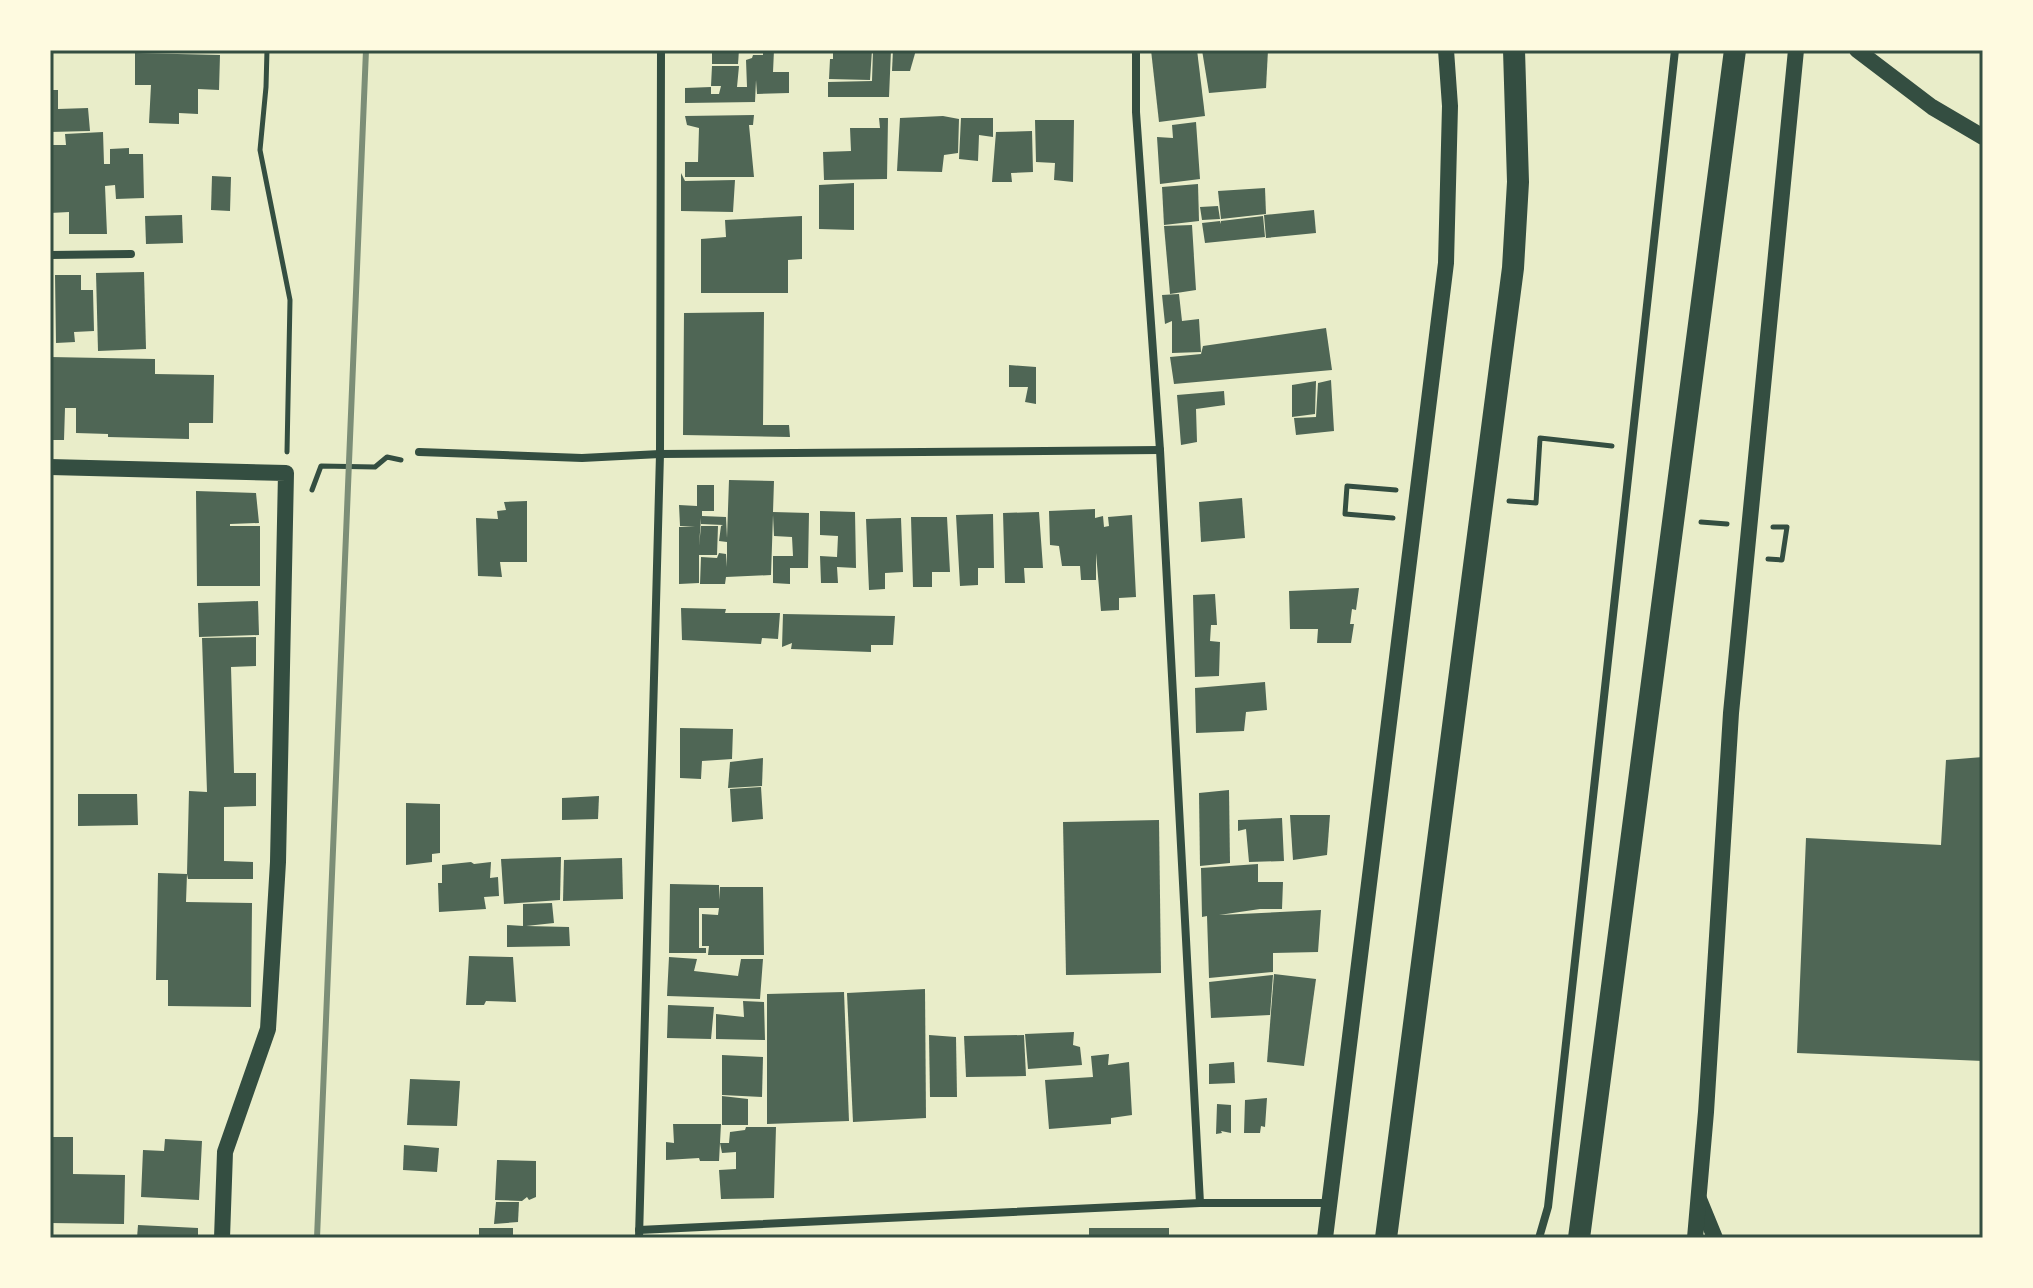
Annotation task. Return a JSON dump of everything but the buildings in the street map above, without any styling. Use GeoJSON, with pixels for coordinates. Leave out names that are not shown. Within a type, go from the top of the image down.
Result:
{"type":"FeatureCollection","features":[{"type":"Feature","properties":{"kind":"highway"},"geometry":{"type":"LineString","coordinates":[[1386,1238],[1513,268],[1518,182],[1514,50]]}},
{"type":"Feature","properties":{"kind":"highway"},"geometry":{"type":"LineString","coordinates":[[1579,1238],[1735,50]]}},
{"type":"Feature","properties":{"kind":"main road"},"geometry":{"type":"LineString","coordinates":[[1325,1238],[1446,263],[1450,106],[1446,50]]}},
{"type":"Feature","properties":{"kind":"main road"},"geometry":{"type":"LineString","coordinates":[[1695,1238],[1731,713],[1796,50]]}},
{"type":"Feature","properties":{"kind":"main road"},"geometry":{"type":"LineString","coordinates":[[1857,50],[1932,107],[1983,137]]}},
{"type":"Feature","properties":{"kind":"main road"},"geometry":{"type":"LineString","coordinates":[[50,467],[286,473],[278,862],[268,1029],[225,1152],[222,1238]]}},
{"type":"Feature","properties":{"kind":"main road"},"geometry":{"type":"LineString","coordinates":[[1682,1238],[1697,1194]]}},
{"type":"Feature","properties":{"kind":"main road"},"geometry":{"type":"LineString","coordinates":[[1697,1194],[1715,1238]]}},
{"type":"Feature","properties":{"kind":"street"},"geometry":{"type":"LineString","coordinates":[[661,50],[660,454],[639,1234],[1200,1203],[1329,1203]]}},
{"type":"Feature","properties":{"kind":"street"},"geometry":{"type":"LineString","coordinates":[[1136,50],[1136,112],[1160,450],[1200,1203]]}},
{"type":"Feature","properties":{"kind":"street"},"geometry":{"type":"LineString","coordinates":[[1539,1238],[1548,1207],[1675,50]]}},
{"type":"Feature","properties":{"kind":"street"},"geometry":{"type":"LineString","coordinates":[[50,255],[131,254]]}},
{"type":"Feature","properties":{"kind":"street"},"geometry":{"type":"LineString","coordinates":[[419,452],[582,458],[660,454],[1160,450]]}},
{"type":"Feature","properties":{"kind":"path"},"geometry":{"type":"LineString","coordinates":[[267,50],[260,150],[290,300],[286,473]]}},
{"type":"Feature","properties":{"kind":"path"},"geometry":{"type":"LineString","coordinates":[[1536,503],[1540,438],[1613,444]]}},
{"type":"Feature","properties":{"kind":"path"},"geometry":{"type":"LineString","coordinates":[[286,498],[303,497],[312,491],[321,466],[375,467],[387,457],[401,460],[419,452]]}},
{"type":"Feature","properties":{"kind":"path"},"geometry":{"type":"LineString","coordinates":[[1347,486],[1345,514],[1414,520]]}},
{"type":"Feature","properties":{"kind":"railway"},"geometry":{"type":"LineString","coordinates":[[317,1238],[366,50]]}}]}
